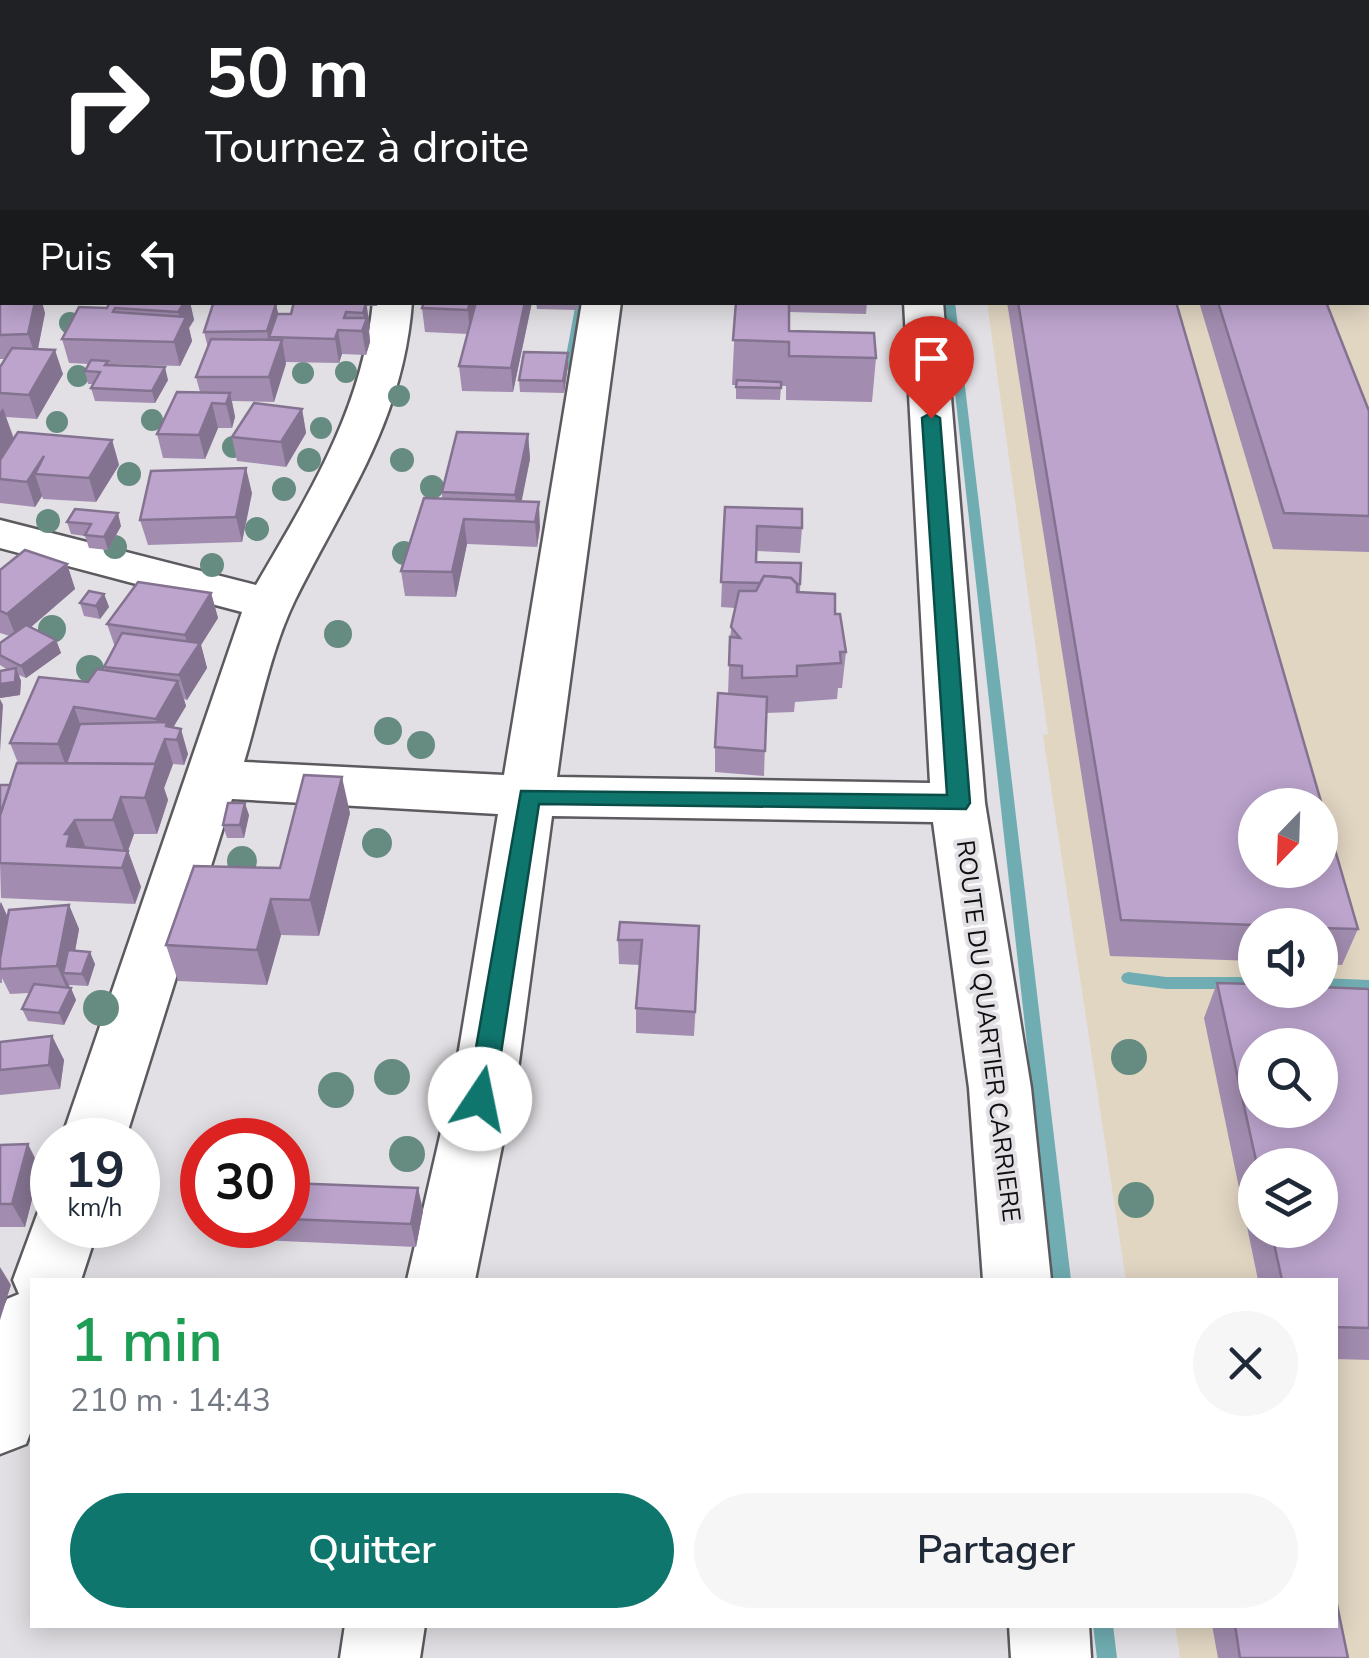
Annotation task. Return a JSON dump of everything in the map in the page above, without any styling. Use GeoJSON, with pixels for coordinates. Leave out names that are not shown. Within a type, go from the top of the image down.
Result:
{"type":"FeatureCollection","features":[{"type":"Feature","properties":{"kind":"street"},"geometry":{"type":"LineString","coordinates":[[100,1118],[269,604],[357,452],[378,392],[392,305]]}},
{"type":"Feature","properties":{"kind":"street"},"geometry":{"type":"LineString","coordinates":[[442,1278],[488,1062],[602,305]]}},
{"type":"Feature","properties":{"kind":"street","name":"ROUTE DU QUARTIER CARRIERE"},"geometry":{"type":"LineString","coordinates":[[923,305],[958,803],[1000,1088],[1018,1278]]}},
{"type":"Feature","properties":{"kind":"street"},"geometry":{"type":"LineString","coordinates":[[0,534],[269,604]]}},
{"type":"Feature","properties":{"kind":"street"},"geometry":{"type":"LineString","coordinates":[[214,778],[529,796],[958,803]]}},
{"type":"Feature","properties":{"kind":"street"},"geometry":{"type":"LineString","coordinates":[[47,1278],[57,1248]]}},
{"type":"Feature","properties":{"kind":"street"},"geometry":{"type":"LineString","coordinates":[[0,1420],[30,1328]]}},
{"type":"Feature","properties":{"kind":"street"},"geometry":{"type":"LineString","coordinates":[[380,1658],[385,1628]]}},
{"type":"Feature","properties":{"kind":"street"},"geometry":{"type":"LineString","coordinates":[[1048,1628],[1052,1658]]}},
{"type":"Feature","properties":{"kind":"shaded area"},"geometry":{"type":"Polygon","coordinates":[[[987,305],[1369,305],[1369,1658],[1180,1658],[1175,1628],[1338,1628],[1338,1278],[1126,1278],[1043,735],[1048,734],[987,305]]]}},
{"type":"Feature","properties":{"kind":"building"},"geometry":{"type":"Polygon","coordinates":[[[0,305],[34,305],[28,334],[0,335],[0,305]]]}},
{"type":"Feature","properties":{"kind":"building"},"geometry":{"type":"Polygon","coordinates":[[[183,305],[178,312],[115,308],[113,312],[186,317],[174,342],[62,339],[79,307],[183,305]]]}},
{"type":"Feature","properties":{"kind":"building"},"geometry":{"type":"Polygon","coordinates":[[[213,305],[276,305],[267,331],[204,332],[213,305]]]}},
{"type":"Feature","properties":{"kind":"building"},"geometry":{"type":"Polygon","coordinates":[[[293,305],[365,305],[363,313],[346,312],[344,318],[367,318],[362,331],[338,330],[335,339],[269,337],[277,314],[291,314],[293,305]]]}},
{"type":"Feature","properties":{"kind":"building"},"geometry":{"type":"Polygon","coordinates":[[[423,305],[469,305],[468,310],[422,308],[423,305]]]}},
{"type":"Feature","properties":{"kind":"building"},"geometry":{"type":"Polygon","coordinates":[[[475,305],[524,305],[511,368],[459,366],[475,305]]]}},
{"type":"Feature","properties":{"kind":"building"},"geometry":{"type":"Polygon","coordinates":[[[736,305],[789,305],[789,331],[874,333],[876,358],[789,356],[789,342],[733,340],[736,305]]]}},
{"type":"Feature","properties":{"kind":"building"},"geometry":{"type":"Polygon","coordinates":[[[1018,305],[1177,305],[1317,788],[1238,788],[1238,888],[1338,888],[1338,860],[1358,929],[1338,928],[1338,908],[1238,908],[1238,924],[1121,920],[1018,305]]]}},
{"type":"Feature","properties":{"kind":"building"},"geometry":{"type":"Polygon","coordinates":[[[1219,305],[1327,305],[1369,411],[1369,516],[1284,513],[1219,305]]]}},
{"type":"Feature","properties":{"kind":"building"},"geometry":{"type":"Polygon","coordinates":[[[211,339],[282,340],[269,377],[196,377],[211,339]]]}},
{"type":"Feature","properties":{"kind":"building"},"geometry":{"type":"Polygon","coordinates":[[[12,348],[55,350],[29,395],[0,393],[0,367],[12,348]]]}},
{"type":"Feature","properties":{"kind":"building"},"geometry":{"type":"Polygon","coordinates":[[[524,352],[568,353],[563,381],[519,380],[524,352]]]}},
{"type":"Feature","properties":{"kind":"building"},"geometry":{"type":"Polygon","coordinates":[[[91,360],[108,361],[105,365],[165,367],[152,391],[91,388],[100,372],[85,371],[91,360]]]}},
{"type":"Feature","properties":{"kind":"building"},"geometry":{"type":"Polygon","coordinates":[[[737,380],[781,382],[781,388],[736,387],[737,380]]]}},
{"type":"Feature","properties":{"kind":"building"},"geometry":{"type":"Polygon","coordinates":[[[177,392],[230,393],[226,404],[212,403],[199,435],[157,434],[177,392]]]}},
{"type":"Feature","properties":{"kind":"building"},"geometry":{"type":"Polygon","coordinates":[[[254,403],[302,409],[281,442],[232,437],[254,403]]]}},
{"type":"Feature","properties":{"kind":"building"},"geometry":{"type":"Polygon","coordinates":[[[18,432],[112,440],[89,478],[35,474],[44,456],[27,482],[0,479],[0,460],[18,432]]]}},
{"type":"Feature","properties":{"kind":"building"},"geometry":{"type":"Polygon","coordinates":[[[457,432],[528,434],[515,495],[442,492],[457,432]]]}},
{"type":"Feature","properties":{"kind":"building"},"geometry":{"type":"Polygon","coordinates":[[[246,468],[236,517],[140,520],[151,471],[246,468]]]}},
{"type":"Feature","properties":{"kind":"building"},"geometry":{"type":"Polygon","coordinates":[[[424,498],[539,502],[535,522],[464,519],[452,572],[401,571],[424,498]]]}},
{"type":"Feature","properties":{"kind":"building"},"geometry":{"type":"Polygon","coordinates":[[[725,507],[802,509],[802,528],[757,526],[756,562],[801,563],[800,584],[791,578],[764,576],[760,583],[721,582],[725,507]]]}},
{"type":"Feature","properties":{"kind":"building"},"geometry":{"type":"Polygon","coordinates":[[[75,509],[118,513],[104,537],[85,535],[91,524],[67,522],[75,509]]]}},
{"type":"Feature","properties":{"kind":"building"},"geometry":{"type":"Polygon","coordinates":[[[25,550],[67,564],[7,614],[0,611],[0,570],[25,550]]]}},
{"type":"Feature","properties":{"kind":"building"},"geometry":{"type":"Polygon","coordinates":[[[764,576],[791,578],[797,584],[797,592],[835,594],[835,614],[840,614],[846,652],[840,652],[841,663],[797,666],[797,676],[742,678],[742,666],[729,665],[730,637],[740,638],[731,627],[739,591],[756,591],[764,576]]]}},
{"type":"Feature","properties":{"kind":"building"},"geometry":{"type":"Polygon","coordinates":[[[138,582],[211,593],[185,635],[107,624],[138,582]]]}},
{"type":"Feature","properties":{"kind":"building"},"geometry":{"type":"Polygon","coordinates":[[[89,591],[104,594],[96,606],[80,603],[89,591]]]}},
{"type":"Feature","properties":{"kind":"building"},"geometry":{"type":"Polygon","coordinates":[[[26,625],[56,640],[21,666],[0,655],[0,643],[26,625]]]}},
{"type":"Feature","properties":{"kind":"building"},"geometry":{"type":"Polygon","coordinates":[[[122,633],[200,643],[179,675],[104,667],[122,633]]]}},
{"type":"Feature","properties":{"kind":"building"},"geometry":{"type":"Polygon","coordinates":[[[16,668],[15,682],[0,684],[0,671],[16,668]]]}},
{"type":"Feature","properties":{"kind":"building"},"geometry":{"type":"Polygon","coordinates":[[[97,669],[178,681],[156,719],[74,707],[58,744],[10,743],[39,677],[88,682],[97,669]]]}},
{"type":"Feature","properties":{"kind":"building"},"geometry":{"type":"Polygon","coordinates":[[[718,693],[767,697],[765,751],[715,747],[718,693]]]}},
{"type":"Feature","properties":{"kind":"building"},"geometry":{"type":"Polygon","coordinates":[[[167,722],[166,726],[181,729],[177,740],[165,739],[155,764],[66,763],[80,724],[167,722]]]}},
{"type":"Feature","properties":{"kind":"building"},"geometry":{"type":"Polygon","coordinates":[[[17,763],[156,764],[145,798],[121,797],[113,820],[75,820],[65,834],[70,834],[67,846],[128,851],[122,868],[0,863],[0,815],[17,763]]]}},
{"type":"Feature","properties":{"kind":"building"},"geometry":{"type":"Polygon","coordinates":[[[304,775],[342,777],[310,900],[271,899],[257,950],[166,945],[194,866],[280,868],[304,775]]]}},
{"type":"Feature","properties":{"kind":"building"},"geometry":{"type":"Polygon","coordinates":[[[0,785],[10,785],[0,815],[0,785]]]}},
{"type":"Feature","properties":{"kind":"building"},"geometry":{"type":"Polygon","coordinates":[[[228,803],[245,803],[240,825],[223,825],[228,803]]]}},
{"type":"Feature","properties":{"kind":"building"},"geometry":{"type":"Polygon","coordinates":[[[69,905],[57,966],[0,969],[9,910],[69,905]]]}},
{"type":"Feature","properties":{"kind":"building"},"geometry":{"type":"Polygon","coordinates":[[[620,922],[699,926],[695,1012],[636,1008],[642,940],[618,940],[620,922]]]}},
{"type":"Feature","properties":{"kind":"building"},"geometry":{"type":"Polygon","coordinates":[[[68,950],[90,952],[82,974],[63,973],[68,950]]]}},
{"type":"Feature","properties":{"kind":"building"},"geometry":{"type":"Polygon","coordinates":[[[1217,983],[1238,984],[1238,1008],[1338,1008],[1338,988],[1369,989],[1369,1328],[1338,1327],[1338,1278],[1282,1278],[1275,1248],[1338,1248],[1338,1148],[1253,1148],[1249,1128],[1338,1128],[1338,1028],[1238,1028],[1238,1079],[1217,983]]]}},
{"type":"Feature","properties":{"kind":"building"},"geometry":{"type":"Polygon","coordinates":[[[34,984],[71,988],[59,1013],[22,1009],[34,984]]]}},
{"type":"Feature","properties":{"kind":"building"},"geometry":{"type":"Polygon","coordinates":[[[52,1036],[49,1065],[0,1070],[0,1042],[52,1036]]]}},
{"type":"Feature","properties":{"kind":"building"},"geometry":{"type":"Polygon","coordinates":[[[28,1144],[12,1204],[0,1204],[0,1145],[28,1144]]]}},
{"type":"Feature","properties":{"kind":"building"},"geometry":{"type":"Polygon","coordinates":[[[310,1184],[418,1188],[411,1224],[310,1220],[310,1184]]]}},
{"type":"Feature","properties":{"kind":"building"},"geometry":{"type":"Polygon","coordinates":[[[1338,1610],[1348,1658],[1240,1658],[1235,1628],[1338,1628],[1338,1610]]]}},
{"type":"Feature","properties":{"kind":"waterway"},"geometry":{"type":"LineString","coordinates":[[569,367],[580,305]]}},
{"type":"Feature","properties":{"kind":"waterway"},"geometry":{"type":"LineString","coordinates":[[950,305],[1062,1278]]}},
{"type":"Feature","properties":{"kind":"waterway"},"geometry":{"type":"LineString","coordinates":[[1128,978],[1166,983],[1238,983]]}},
{"type":"Feature","properties":{"kind":"waterway"},"geometry":{"type":"LineString","coordinates":[[1338,985],[1369,986]]}},
{"type":"Feature","properties":{"kind":"waterway"},"geometry":{"type":"LineString","coordinates":[[1103,1628],[1107,1658]]}},
{"type":"Feature","properties":{"kind":"route"},"geometry":{"type":"LineString","coordinates":[[480,1099],[529,796],[958,803],[931,418]]}}]}
